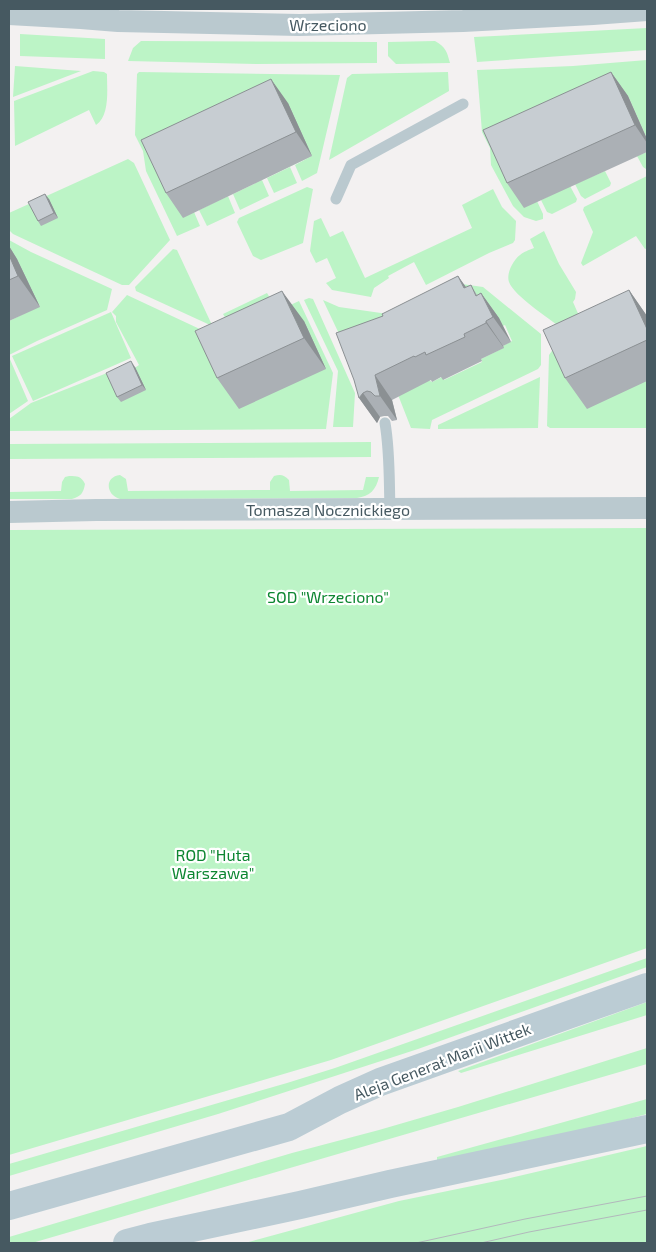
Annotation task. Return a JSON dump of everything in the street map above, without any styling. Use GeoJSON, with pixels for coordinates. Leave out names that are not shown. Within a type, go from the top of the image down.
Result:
{"type":"FeatureCollection","features":[{"type":"Feature","properties":{"kind":"main road","name":"Aleja Generał Marii Wittek"},"geometry":{"type":"LineString","coordinates":[[9,1206],[289,1127],[348,1096],[380,1082],[647,987]]}},
{"type":"Feature","properties":{"kind":"main road"},"geometry":{"type":"LineString","coordinates":[[127,1243],[647,1129]]}},
{"type":"Feature","properties":{"kind":"street","name":"Wrzeciono"},"geometry":{"type":"LineString","coordinates":[[9,14],[118,22],[299,25],[463,21],[647,10]]}},
{"type":"Feature","properties":{"kind":"street","name":"Tomasza Nocznickiego"},"geometry":{"type":"LineString","coordinates":[[9,512],[647,508]]}},
{"type":"Feature","properties":{"kind":"lane"},"geometry":{"type":"LineString","coordinates":[[336,199],[351,165],[463,104]]}},
{"type":"Feature","properties":{"kind":"lane"},"geometry":{"type":"LineString","coordinates":[[385,423],[389,465],[390,509]]}},
{"type":"Feature","properties":{"kind":"green space"},"geometry":{"type":"Polygon","coordinates":[[[647,28],[647,50],[477,62],[474,37],[647,28]]]}},
{"type":"Feature","properties":{"kind":"green space"},"geometry":{"type":"Polygon","coordinates":[[[20,34],[105,39],[105,59],[20,56],[20,34]]]}},
{"type":"Feature","properties":{"kind":"green space"},"geometry":{"type":"Polygon","coordinates":[[[141,41],[377,42],[377,63],[257,64],[128,61],[133,48],[141,41]]]}},
{"type":"Feature","properties":{"kind":"green space"},"geometry":{"type":"Polygon","coordinates":[[[435,41],[446,50],[450,63],[396,64],[388,56],[388,42],[435,41]]]}},
{"type":"Feature","properties":{"kind":"green space"},"geometry":{"type":"Polygon","coordinates":[[[647,60],[647,139],[628,96],[537,201],[543,214],[543,219],[536,221],[524,217],[513,206],[491,165],[490,148],[482,132],[477,70],[573,66],[647,60]]]}},
{"type":"Feature","properties":{"kind":"green space"},"geometry":{"type":"Polygon","coordinates":[[[15,66],[81,71],[13,97],[15,66]]]}},
{"type":"Feature","properties":{"kind":"green space"},"geometry":{"type":"Polygon","coordinates":[[[93,71],[107,74],[106,109],[96,125],[89,110],[15,146],[14,101],[93,71]]]}},
{"type":"Feature","properties":{"kind":"green space"},"geometry":{"type":"Polygon","coordinates":[[[139,72],[340,75],[317,173],[302,181],[295,165],[312,156],[183,217],[194,212],[200,226],[177,236],[146,171],[143,151],[135,135],[137,74],[139,72]]]}},
{"type":"Feature","properties":{"kind":"green space"},"geometry":{"type":"Polygon","coordinates":[[[448,72],[449,91],[329,160],[347,78],[352,74],[448,72]]]}},
{"type":"Feature","properties":{"kind":"green space"},"geometry":{"type":"Polygon","coordinates":[[[647,152],[647,169],[646,169],[637,156],[647,152]]]}},
{"type":"Feature","properties":{"kind":"green space"},"geometry":{"type":"Polygon","coordinates":[[[128,159],[134,163],[170,240],[129,285],[122,285],[13,234],[9,230],[9,213],[128,159]]]}},
{"type":"Feature","properties":{"kind":"green space"},"geometry":{"type":"Polygon","coordinates":[[[290,167],[297,183],[274,193],[267,178],[290,167]]]}},
{"type":"Feature","properties":{"kind":"green space"},"geometry":{"type":"Polygon","coordinates":[[[605,171],[611,183],[610,186],[585,199],[581,196],[575,184],[605,171]]]}},
{"type":"Feature","properties":{"kind":"green space"},"geometry":{"type":"Polygon","coordinates":[[[647,176],[647,248],[645,249],[636,236],[583,266],[581,263],[593,232],[583,210],[584,207],[647,176]]]}},
{"type":"Feature","properties":{"kind":"green space"},"geometry":{"type":"Polygon","coordinates":[[[262,180],[269,196],[240,210],[233,194],[262,180]]]}},
{"type":"Feature","properties":{"kind":"green space"},"geometry":{"type":"Polygon","coordinates":[[[570,186],[577,199],[576,202],[552,214],[547,212],[541,200],[570,186]]]}},
{"type":"Feature","properties":{"kind":"green space"},"geometry":{"type":"Polygon","coordinates":[[[307,187],[313,189],[303,243],[261,260],[253,256],[237,222],[239,218],[307,187]]]}},
{"type":"Feature","properties":{"kind":"green space"},"geometry":{"type":"Polygon","coordinates":[[[493,189],[502,207],[516,221],[515,240],[513,243],[426,285],[414,262],[388,276],[389,278],[374,288],[371,297],[332,290],[326,283],[336,278],[327,258],[316,263],[310,251],[314,221],[321,218],[330,237],[343,231],[365,278],[472,228],[462,205],[493,189]]]}},
{"type":"Feature","properties":{"kind":"green space"},"geometry":{"type":"Polygon","coordinates":[[[228,196],[235,213],[207,226],[199,210],[228,196]]]}},
{"type":"Feature","properties":{"kind":"green space"},"geometry":{"type":"Polygon","coordinates":[[[544,231],[559,264],[576,292],[573,302],[580,318],[561,328],[518,294],[512,288],[508,279],[509,271],[517,257],[534,248],[530,239],[544,231]]]}},
{"type":"Feature","properties":{"kind":"green space"},"geometry":{"type":"Polygon","coordinates":[[[9,240],[112,289],[107,310],[9,355],[9,321],[40,306],[9,263],[9,240]]]}},
{"type":"Feature","properties":{"kind":"green space"},"geometry":{"type":"Polygon","coordinates":[[[173,249],[177,250],[212,325],[136,291],[135,287],[173,249]]]}},
{"type":"Feature","properties":{"kind":"green space"},"geometry":{"type":"Polygon","coordinates":[[[462,284],[483,287],[541,334],[541,365],[538,369],[432,420],[430,429],[411,428],[382,354],[432,382],[442,377],[444,380],[482,362],[481,359],[503,348],[503,346],[512,341],[505,325],[503,326],[462,284]]]}},
{"type":"Feature","properties":{"kind":"green space"},"geometry":{"type":"Polygon","coordinates":[[[267,293],[270,298],[226,319],[223,314],[267,293]]]}},
{"type":"Feature","properties":{"kind":"green space"},"geometry":{"type":"Polygon","coordinates":[[[127,295],[219,338],[299,301],[333,373],[326,429],[9,431],[9,419],[31,403],[107,373],[133,369],[139,365],[116,322],[116,316],[112,312],[127,295]]]}},
{"type":"Feature","properties":{"kind":"green space"},"geometry":{"type":"Polygon","coordinates":[[[313,299],[355,393],[353,427],[333,427],[338,371],[304,300],[313,299]]]}},
{"type":"Feature","properties":{"kind":"green space"},"geometry":{"type":"Polygon","coordinates":[[[323,300],[339,307],[395,315],[350,357],[323,300]]]}},
{"type":"Feature","properties":{"kind":"green space"},"geometry":{"type":"Polygon","coordinates":[[[111,312],[131,358],[33,401],[12,356],[111,312]]]}},
{"type":"Feature","properties":{"kind":"green space"},"geometry":{"type":"Polygon","coordinates":[[[554,348],[647,381],[647,428],[550,428],[547,426],[549,355],[554,348]]]}},
{"type":"Feature","properties":{"kind":"green space"},"geometry":{"type":"Polygon","coordinates":[[[9,357],[28,401],[9,414],[9,357]]]}},
{"type":"Feature","properties":{"kind":"green space"},"geometry":{"type":"Polygon","coordinates":[[[540,377],[538,428],[438,429],[438,425],[540,377]]]}},
{"type":"Feature","properties":{"kind":"green space"},"geometry":{"type":"Polygon","coordinates":[[[371,442],[371,457],[9,459],[9,444],[371,442]]]}},
{"type":"Feature","properties":{"kind":"green space"},"geometry":{"type":"Polygon","coordinates":[[[120,475],[126,479],[128,491],[270,490],[270,482],[274,476],[281,475],[289,480],[290,491],[363,490],[366,477],[379,477],[372,492],[357,498],[120,499],[112,494],[109,482],[115,476],[120,475]]]}},
{"type":"Feature","properties":{"kind":"green space"},"geometry":{"type":"Polygon","coordinates":[[[65,477],[79,477],[85,484],[80,496],[72,499],[9,499],[9,492],[61,491],[62,482],[65,477]]]}},
{"type":"Feature","properties":{"kind":"green space","name":"ROD \"Huta Warszawa\""},"geometry":{"type":"Polygon","coordinates":[[[647,528],[647,948],[331,1060],[9,1155],[9,530],[647,528]]]}},
{"type":"Feature","properties":{"kind":"green space"},"geometry":{"type":"Polygon","coordinates":[[[647,958],[647,967],[418,1049],[218,1114],[9,1176],[9,1164],[335,1068],[647,958]]]}},
{"type":"Feature","properties":{"kind":"green space"},"geometry":{"type":"Polygon","coordinates":[[[647,1002],[647,1015],[461,1073],[458,1071],[647,1002]]]}},
{"type":"Feature","properties":{"kind":"green space"},"geometry":{"type":"Polygon","coordinates":[[[647,1048],[647,1064],[32,1243],[9,1243],[9,1237],[292,1153],[458,1107],[647,1048]]]}},
{"type":"Feature","properties":{"kind":"green space"},"geometry":{"type":"Polygon","coordinates":[[[647,1099],[647,1114],[567,1135],[437,1161],[437,1157],[647,1099]]]}},
{"type":"Feature","properties":{"kind":"green space"},"geometry":{"type":"Polygon","coordinates":[[[647,1146],[647,1243],[245,1243],[399,1201],[506,1179],[647,1146]]]}},
{"type":"Feature","properties":{"kind":"building"},"geometry":{"type":"Polygon","coordinates":[[[611,72],[635,125],[507,183],[483,130],[611,72]]]}},
{"type":"Feature","properties":{"kind":"building"},"geometry":{"type":"Polygon","coordinates":[[[271,79],[296,132],[166,193],[141,140],[271,79]]]}},
{"type":"Feature","properties":{"kind":"building"},"geometry":{"type":"Polygon","coordinates":[[[45,194],[54,213],[38,221],[28,202],[45,194]]]}},
{"type":"Feature","properties":{"kind":"building"},"geometry":{"type":"Polygon","coordinates":[[[9,255],[18,276],[9,280],[9,255]]]}},
{"type":"Feature","properties":{"kind":"building"},"geometry":{"type":"Polygon","coordinates":[[[458,276],[464,288],[471,285],[476,296],[481,293],[493,317],[486,321],[486,323],[464,334],[465,337],[426,355],[425,352],[414,356],[375,375],[380,396],[375,396],[367,391],[359,398],[336,333],[383,316],[382,314],[458,276]]]}},
{"type":"Feature","properties":{"kind":"building"},"geometry":{"type":"Polygon","coordinates":[[[629,290],[647,329],[647,340],[565,378],[543,330],[629,290]]]}},
{"type":"Feature","properties":{"kind":"building"},"geometry":{"type":"Polygon","coordinates":[[[282,291],[304,338],[217,378],[195,331],[282,291]]]}},
{"type":"Feature","properties":{"kind":"building"},"geometry":{"type":"Polygon","coordinates":[[[131,361],[142,385],[117,397],[106,373],[131,361]]]}},
{"type":"Feature","properties":{"kind":"tram line"},"geometry":{"type":"LineString","coordinates":[[416,1243],[525,1219],[647,1196]]}},
{"type":"Feature","properties":{"kind":"tram line"},"geometry":{"type":"LineString","coordinates":[[481,1243],[647,1210]]}},
{"type":"Feature","properties":{"kind":"park label","name":"SOD \"Wrzeciono\""},"geometry":{"type":"Point","coordinates":[328,596]}}]}
